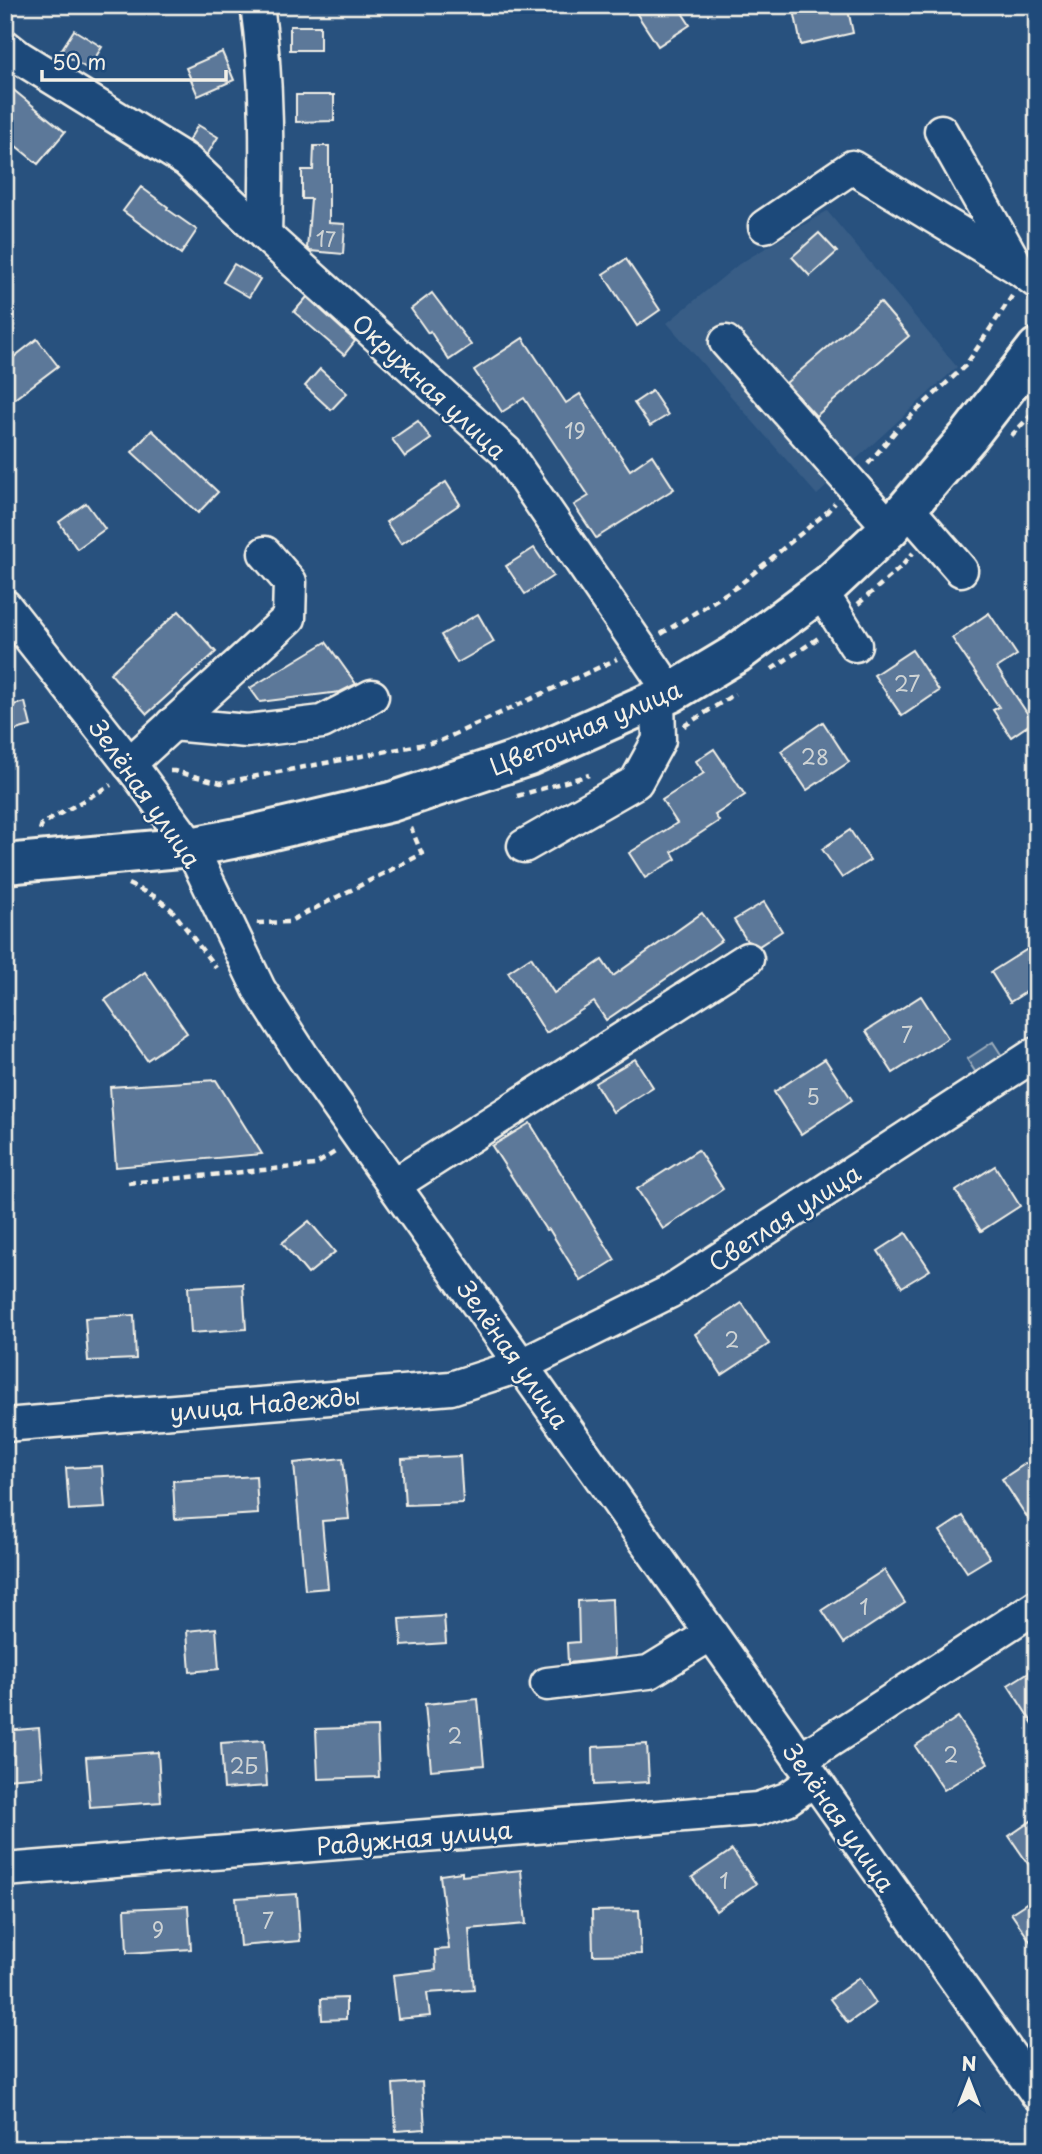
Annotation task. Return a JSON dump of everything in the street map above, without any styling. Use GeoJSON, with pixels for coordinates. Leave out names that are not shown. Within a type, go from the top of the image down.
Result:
{"type":"FeatureCollection","features":[{"type":"Feature","properties":{"kind":"main road","name":"Цветочная улица"},"geometry":{"type":"LineString","coordinates":[[5,864],[191,846],[247,836],[391,802],[529,756],[664,696],[736,654],[821,591],[898,518],[968,438],[1037,348]]}},
{"type":"Feature","properties":{"kind":"street"},"geometry":{"type":"LineString","coordinates":[[257,5],[263,48],[267,146],[264,234]]}},
{"type":"Feature","properties":{"kind":"street","name":"Окружная улица"},"geometry":{"type":"LineString","coordinates":[[5,47],[187,162],[506,452],[639,648],[664,696]]}},
{"type":"Feature","properties":{"kind":"street"},"geometry":{"type":"LineString","coordinates":[[941,131],[1027,275]]}},
{"type":"Feature","properties":{"kind":"street"},"geometry":{"type":"LineString","coordinates":[[765,226],[852,167],[1027,275]]}},
{"type":"Feature","properties":{"kind":"street"},"geometry":{"type":"LineString","coordinates":[[726,342],[852,483],[961,570]]}},
{"type":"Feature","properties":{"kind":"street"},"geometry":{"type":"LineString","coordinates":[[134,769],[172,724],[289,618],[290,582],[264,553]]}},
{"type":"Feature","properties":{"kind":"street"},"geometry":{"type":"LineString","coordinates":[[821,591],[855,645]]}},
{"type":"Feature","properties":{"kind":"street","name":"Зелёная улица"},"geometry":{"type":"LineString","coordinates":[[5,606],[134,769],[191,846],[259,989],[303,1057],[1037,2094]]}},
{"type":"Feature","properties":{"kind":"street"},"geometry":{"type":"LineString","coordinates":[[172,724],[247,731],[322,722],[372,696]]}},
{"type":"Feature","properties":{"kind":"street"},"geometry":{"type":"LineString","coordinates":[[524,846],[636,782],[659,740],[664,696]]}},
{"type":"Feature","properties":{"kind":"street"},"geometry":{"type":"LineString","coordinates":[[394,1185],[747,959]]}},
{"type":"Feature","properties":{"kind":"street","name":"Светлая улица"},"geometry":{"type":"LineString","coordinates":[[522,1365],[669,1292],[1037,1053]]}},
{"type":"Feature","properties":{"kind":"street","name":"улица Надежды"},"geometry":{"type":"LineString","coordinates":[[5,1425],[451,1388],[522,1365]]}},
{"type":"Feature","properties":{"kind":"street","name":"Радужная улица"},"geometry":{"type":"LineString","coordinates":[[5,1870],[758,1809],[787,1799],[807,1770],[1037,1606]]}},
{"type":"Feature","properties":{"kind":"street"},"geometry":{"type":"LineString","coordinates":[[547,1684],[649,1672],[711,1634]]}},
{"type":"Feature","properties":{"kind":"path"},"geometry":{"type":"LineString","coordinates":[[38,835],[42,824],[134,769],[174,771],[221,783],[440,741],[639,648],[738,586],[827,512],[899,427],[966,365],[1027,275]]}},
{"type":"Feature","properties":{"kind":"path"},"geometry":{"type":"LineString","coordinates":[[262,934],[259,923],[288,922],[422,854],[410,828]]}},
{"type":"Feature","properties":{"kind":"path"},"geometry":{"type":"LineString","coordinates":[[117,883],[129,884],[154,895],[172,910],[222,975]]}},
{"type":"Feature","properties":{"kind":"path"},"geometry":{"type":"LineString","coordinates":[[128,1183],[315,1165],[359,1136]]}},
{"type":"Feature","properties":{"kind":"shaded area"},"geometry":{"type":"Polygon","coordinates":[[[827,211],[957,367],[817,495],[667,323],[739,264],[827,211]]]}},
{"type":"Feature","properties":{"kind":"shaded area"},"geometry":{"type":"Polygon","coordinates":[[[993,1042],[1004,1059],[978,1076],[967,1059],[993,1042]]]}},
{"type":"Feature","properties":{"kind":"building"},"geometry":{"type":"Polygon","coordinates":[[[631,5],[677,5],[690,25],[658,46],[631,5]]]}},
{"type":"Feature","properties":{"kind":"building"},"geometry":{"type":"Polygon","coordinates":[[[793,5],[847,5],[853,33],[801,45],[793,5]]]}},
{"type":"Feature","properties":{"kind":"building"},"geometry":{"type":"Polygon","coordinates":[[[290,26],[320,26],[320,50],[290,50],[290,26]]]}},
{"type":"Feature","properties":{"kind":"building"},"geometry":{"type":"Polygon","coordinates":[[[74,30],[102,47],[88,69],[60,52],[74,30]]]}},
{"type":"Feature","properties":{"kind":"building"},"geometry":{"type":"Polygon","coordinates":[[[222,52],[234,80],[198,96],[186,68],[222,52]]]}},
{"type":"Feature","properties":{"kind":"building"},"geometry":{"type":"Polygon","coordinates":[[[5,83],[65,132],[38,164],[5,137],[5,83]]]}},
{"type":"Feature","properties":{"kind":"building"},"geometry":{"type":"Polygon","coordinates":[[[296,95],[334,95],[334,121],[296,122],[296,95]]]}},
{"type":"Feature","properties":{"kind":"building"},"geometry":{"type":"Polygon","coordinates":[[[198,125],[218,137],[207,155],[189,140],[198,125]]]}},
{"type":"Feature","properties":{"kind":"building"},"geometry":{"type":"Polygon","coordinates":[[[314,146],[329,146],[329,223],[345,224],[343,254],[310,251],[307,248],[311,199],[302,199],[302,170],[313,170],[314,146]]]}},
{"type":"Feature","properties":{"kind":"building"},"geometry":{"type":"Polygon","coordinates":[[[141,187],[197,230],[181,254],[123,211],[141,187]]]}},
{"type":"Feature","properties":{"kind":"building"},"geometry":{"type":"Polygon","coordinates":[[[819,233],[837,252],[810,276],[792,257],[819,233]]]}},
{"type":"Feature","properties":{"kind":"building"},"geometry":{"type":"Polygon","coordinates":[[[626,259],[660,310],[637,326],[603,274],[626,259]]]}},
{"type":"Feature","properties":{"kind":"building"},"geometry":{"type":"Polygon","coordinates":[[[234,264],[260,279],[249,297],[223,282],[234,264]]]}},
{"type":"Feature","properties":{"kind":"building"},"geometry":{"type":"Polygon","coordinates":[[[432,293],[471,345],[449,360],[411,309],[432,293]]]}},
{"type":"Feature","properties":{"kind":"building"},"geometry":{"type":"Polygon","coordinates":[[[307,297],[355,341],[344,355],[294,312],[307,297]]]}},
{"type":"Feature","properties":{"kind":"building"},"geometry":{"type":"Polygon","coordinates":[[[880,302],[909,336],[816,416],[786,383],[880,302]]]}},
{"type":"Feature","properties":{"kind":"building"},"geometry":{"type":"Polygon","coordinates":[[[523,338],[566,403],[580,394],[630,470],[652,455],[674,489],[596,538],[574,505],[589,496],[524,398],[502,412],[474,370],[523,338]]]}},
{"type":"Feature","properties":{"kind":"building"},"geometry":{"type":"Polygon","coordinates":[[[37,339],[58,366],[5,406],[5,364],[37,339]]]}},
{"type":"Feature","properties":{"kind":"building"},"geometry":{"type":"Polygon","coordinates":[[[320,369],[347,393],[331,410],[305,386],[320,369]]]}},
{"type":"Feature","properties":{"kind":"building"},"geometry":{"type":"Polygon","coordinates":[[[652,391],[668,415],[650,426],[634,403],[652,391]]]}},
{"type":"Feature","properties":{"kind":"building"},"geometry":{"type":"Polygon","coordinates":[[[418,421],[431,439],[405,457],[392,439],[418,421]]]}},
{"type":"Feature","properties":{"kind":"building"},"geometry":{"type":"Polygon","coordinates":[[[152,430],[218,492],[198,513],[132,452],[152,430]]]}},
{"type":"Feature","properties":{"kind":"building"},"geometry":{"type":"Polygon","coordinates":[[[446,482],[460,504],[401,544],[386,522],[446,482]]]}},
{"type":"Feature","properties":{"kind":"building"},"geometry":{"type":"Polygon","coordinates":[[[86,503],[105,529],[77,549],[59,522],[86,503]]]}},
{"type":"Feature","properties":{"kind":"building"},"geometry":{"type":"Polygon","coordinates":[[[534,548],[553,576],[525,594],[506,566],[534,548]]]}},
{"type":"Feature","properties":{"kind":"building"},"geometry":{"type":"Polygon","coordinates":[[[179,611],[216,652],[147,714],[110,673],[179,611]]]}},
{"type":"Feature","properties":{"kind":"building"},"geometry":{"type":"Polygon","coordinates":[[[989,613],[1017,655],[997,668],[1033,722],[1011,737],[993,710],[999,707],[952,638],[989,613]]]}},
{"type":"Feature","properties":{"kind":"building"},"geometry":{"type":"Polygon","coordinates":[[[478,614],[494,642],[457,663],[441,635],[478,614]]]}},
{"type":"Feature","properties":{"kind":"building"},"geometry":{"type":"Polygon","coordinates":[[[326,642],[356,684],[340,692],[260,702],[250,688],[326,642]]]}},
{"type":"Feature","properties":{"kind":"building"},"geometry":{"type":"Polygon","coordinates":[[[912,650],[939,691],[902,716],[874,675],[912,650]]]}},
{"type":"Feature","properties":{"kind":"building"},"geometry":{"type":"Polygon","coordinates":[[[25,702],[31,726],[5,733],[5,707],[25,702]]]}},
{"type":"Feature","properties":{"kind":"building"},"geometry":{"type":"Polygon","coordinates":[[[823,722],[849,762],[807,790],[781,751],[823,722]]]}},
{"type":"Feature","properties":{"kind":"building"},"geometry":{"type":"Polygon","coordinates":[[[714,749],[745,795],[715,815],[719,821],[672,852],[676,859],[645,878],[629,853],[677,823],[662,800],[704,773],[696,761],[714,749]]]}},
{"type":"Feature","properties":{"kind":"building"},"geometry":{"type":"Polygon","coordinates":[[[850,830],[870,860],[842,878],[822,849],[850,830]]]}},
{"type":"Feature","properties":{"kind":"building"},"geometry":{"type":"Polygon","coordinates":[[[764,902],[782,931],[759,946],[747,941],[734,920],[764,902]]]}},
{"type":"Feature","properties":{"kind":"building"},"geometry":{"type":"Polygon","coordinates":[[[702,913],[722,940],[606,1020],[594,1002],[546,1033],[508,972],[531,957],[554,993],[602,960],[613,976],[702,913]]]}},
{"type":"Feature","properties":{"kind":"building"},"geometry":{"type":"Polygon","coordinates":[[[1037,943],[1037,985],[1010,1002],[991,972],[1037,943]]]}},
{"type":"Feature","properties":{"kind":"building"},"geometry":{"type":"Polygon","coordinates":[[[145,972],[187,1033],[147,1060],[105,1000],[145,972]]]}},
{"type":"Feature","properties":{"kind":"building"},"geometry":{"type":"Polygon","coordinates":[[[921,996],[948,1038],[893,1073],[866,1031],[921,996]]]}},
{"type":"Feature","properties":{"kind":"building"},"geometry":{"type":"Polygon","coordinates":[[[635,1059],[653,1087],[613,1112],[595,1083],[635,1059]]]}},
{"type":"Feature","properties":{"kind":"building"},"geometry":{"type":"Polygon","coordinates":[[[825,1059],[852,1100],[801,1134],[774,1092],[825,1059]]]}},
{"type":"Feature","properties":{"kind":"building"},"geometry":{"type":"Polygon","coordinates":[[[216,1080],[262,1154],[116,1167],[110,1087],[216,1080]]]}},
{"type":"Feature","properties":{"kind":"building"},"geometry":{"type":"Polygon","coordinates":[[[530,1123],[615,1260],[581,1281],[492,1146],[530,1123]]]}},
{"type":"Feature","properties":{"kind":"building"},"geometry":{"type":"Polygon","coordinates":[[[698,1150],[723,1189],[663,1229],[637,1189],[698,1150]]]}},
{"type":"Feature","properties":{"kind":"building"},"geometry":{"type":"Polygon","coordinates":[[[995,1166],[1020,1206],[981,1231],[956,1191],[995,1166]]]}},
{"type":"Feature","properties":{"kind":"building"},"geometry":{"type":"Polygon","coordinates":[[[309,1221],[335,1252],[308,1274],[282,1243],[309,1221]]]}},
{"type":"Feature","properties":{"kind":"building"},"geometry":{"type":"Polygon","coordinates":[[[906,1233],[930,1270],[902,1287],[878,1251],[906,1233]]]}},
{"type":"Feature","properties":{"kind":"building"},"geometry":{"type":"Polygon","coordinates":[[[243,1284],[246,1329],[191,1333],[188,1287],[243,1284]]]}},
{"type":"Feature","properties":{"kind":"building"},"geometry":{"type":"Polygon","coordinates":[[[742,1303],[769,1344],[722,1375],[695,1334],[742,1303]]]}},
{"type":"Feature","properties":{"kind":"building"},"geometry":{"type":"Polygon","coordinates":[[[134,1315],[136,1359],[88,1361],[85,1318],[134,1315]]]}},
{"type":"Feature","properties":{"kind":"building"},"geometry":{"type":"Polygon","coordinates":[[[460,1456],[463,1503],[405,1505],[402,1459],[460,1456]]]}},
{"type":"Feature","properties":{"kind":"building"},"geometry":{"type":"Polygon","coordinates":[[[1037,1456],[1037,1532],[1002,1479],[1037,1456]]]}},
{"type":"Feature","properties":{"kind":"building"},"geometry":{"type":"Polygon","coordinates":[[[343,1458],[349,1519],[322,1521],[328,1588],[305,1590],[294,1463],[343,1458]]]}},
{"type":"Feature","properties":{"kind":"building"},"geometry":{"type":"Polygon","coordinates":[[[102,1466],[105,1508],[69,1510],[66,1468],[102,1466]]]}},
{"type":"Feature","properties":{"kind":"building"},"geometry":{"type":"Polygon","coordinates":[[[256,1476],[258,1514],[175,1519],[173,1481],[256,1476]]]}},
{"type":"Feature","properties":{"kind":"building"},"geometry":{"type":"Polygon","coordinates":[[[963,1516],[990,1558],[967,1572],[940,1531],[963,1516]]]}},
{"type":"Feature","properties":{"kind":"building"},"geometry":{"type":"Polygon","coordinates":[[[884,1570],[905,1603],[844,1643],[822,1610],[884,1570]]]}},
{"type":"Feature","properties":{"kind":"building"},"geometry":{"type":"Polygon","coordinates":[[[612,1599],[614,1658],[568,1663],[567,1643],[579,1642],[578,1601],[612,1599]]]}},
{"type":"Feature","properties":{"kind":"building"},"geometry":{"type":"Polygon","coordinates":[[[444,1616],[446,1643],[402,1646],[400,1619],[444,1616]]]}},
{"type":"Feature","properties":{"kind":"building"},"geometry":{"type":"Polygon","coordinates":[[[216,1628],[219,1669],[190,1672],[187,1631],[216,1628]]]}},
{"type":"Feature","properties":{"kind":"building"},"geometry":{"type":"Polygon","coordinates":[[[1037,1667],[1037,1730],[1008,1685],[1037,1667]]]}},
{"type":"Feature","properties":{"kind":"building"},"geometry":{"type":"Polygon","coordinates":[[[478,1699],[484,1765],[431,1770],[425,1704],[478,1699]]]}},
{"type":"Feature","properties":{"kind":"building"},"geometry":{"type":"Polygon","coordinates":[[[958,1717],[988,1763],[944,1790],[915,1746],[958,1717]]]}},
{"type":"Feature","properties":{"kind":"building"},"geometry":{"type":"Polygon","coordinates":[[[377,1727],[379,1777],[318,1779],[316,1729],[377,1727]]]}},
{"type":"Feature","properties":{"kind":"building"},"geometry":{"type":"Polygon","coordinates":[[[39,1728],[43,1776],[6,1779],[5,1731],[39,1728]]]}},
{"type":"Feature","properties":{"kind":"building"},"geometry":{"type":"Polygon","coordinates":[[[264,1740],[267,1786],[224,1789],[221,1743],[264,1740]]]}},
{"type":"Feature","properties":{"kind":"building"},"geometry":{"type":"Polygon","coordinates":[[[647,1744],[649,1782],[594,1785],[593,1747],[647,1744]]]}},
{"type":"Feature","properties":{"kind":"building"},"geometry":{"type":"Polygon","coordinates":[[[158,1752],[161,1802],[90,1807],[86,1757],[158,1752]]]}},
{"type":"Feature","properties":{"kind":"building"},"geometry":{"type":"Polygon","coordinates":[[[1037,1817],[1037,1877],[1009,1836],[1037,1817]]]}},
{"type":"Feature","properties":{"kind":"building"},"geometry":{"type":"Polygon","coordinates":[[[732,1850],[756,1884],[716,1911],[692,1877],[732,1850]]]}},
{"type":"Feature","properties":{"kind":"building"},"geometry":{"type":"Polygon","coordinates":[[[521,1870],[526,1924],[469,1929],[474,1990],[427,1993],[430,2016],[398,2019],[393,1975],[436,1970],[435,1950],[449,1949],[440,1875],[462,1872],[462,1876],[521,1870]]]}},
{"type":"Feature","properties":{"kind":"building"},"geometry":{"type":"Polygon","coordinates":[[[297,1894],[300,1941],[240,1946],[236,1898],[297,1894]]]}},
{"type":"Feature","properties":{"kind":"building"},"geometry":{"type":"Polygon","coordinates":[[[1037,1896],[1037,1951],[1011,1913],[1037,1896]]]}},
{"type":"Feature","properties":{"kind":"building"},"geometry":{"type":"Polygon","coordinates":[[[188,1906],[191,1949],[127,1953],[125,1909],[188,1906]]]}},
{"type":"Feature","properties":{"kind":"building"},"geometry":{"type":"Polygon","coordinates":[[[639,1910],[641,1954],[593,1955],[592,1911],[639,1910]]]}},
{"type":"Feature","properties":{"kind":"building"},"geometry":{"type":"Polygon","coordinates":[[[859,1978],[876,2003],[848,2023],[830,1999],[859,1978]]]}},
{"type":"Feature","properties":{"kind":"building"},"geometry":{"type":"Polygon","coordinates":[[[346,1998],[346,2019],[322,2020],[321,1999],[346,1998]]]}},
{"type":"Feature","properties":{"kind":"building"},"geometry":{"type":"Polygon","coordinates":[[[422,2082],[425,2129],[396,2131],[393,2084],[422,2082]]]}}]}
